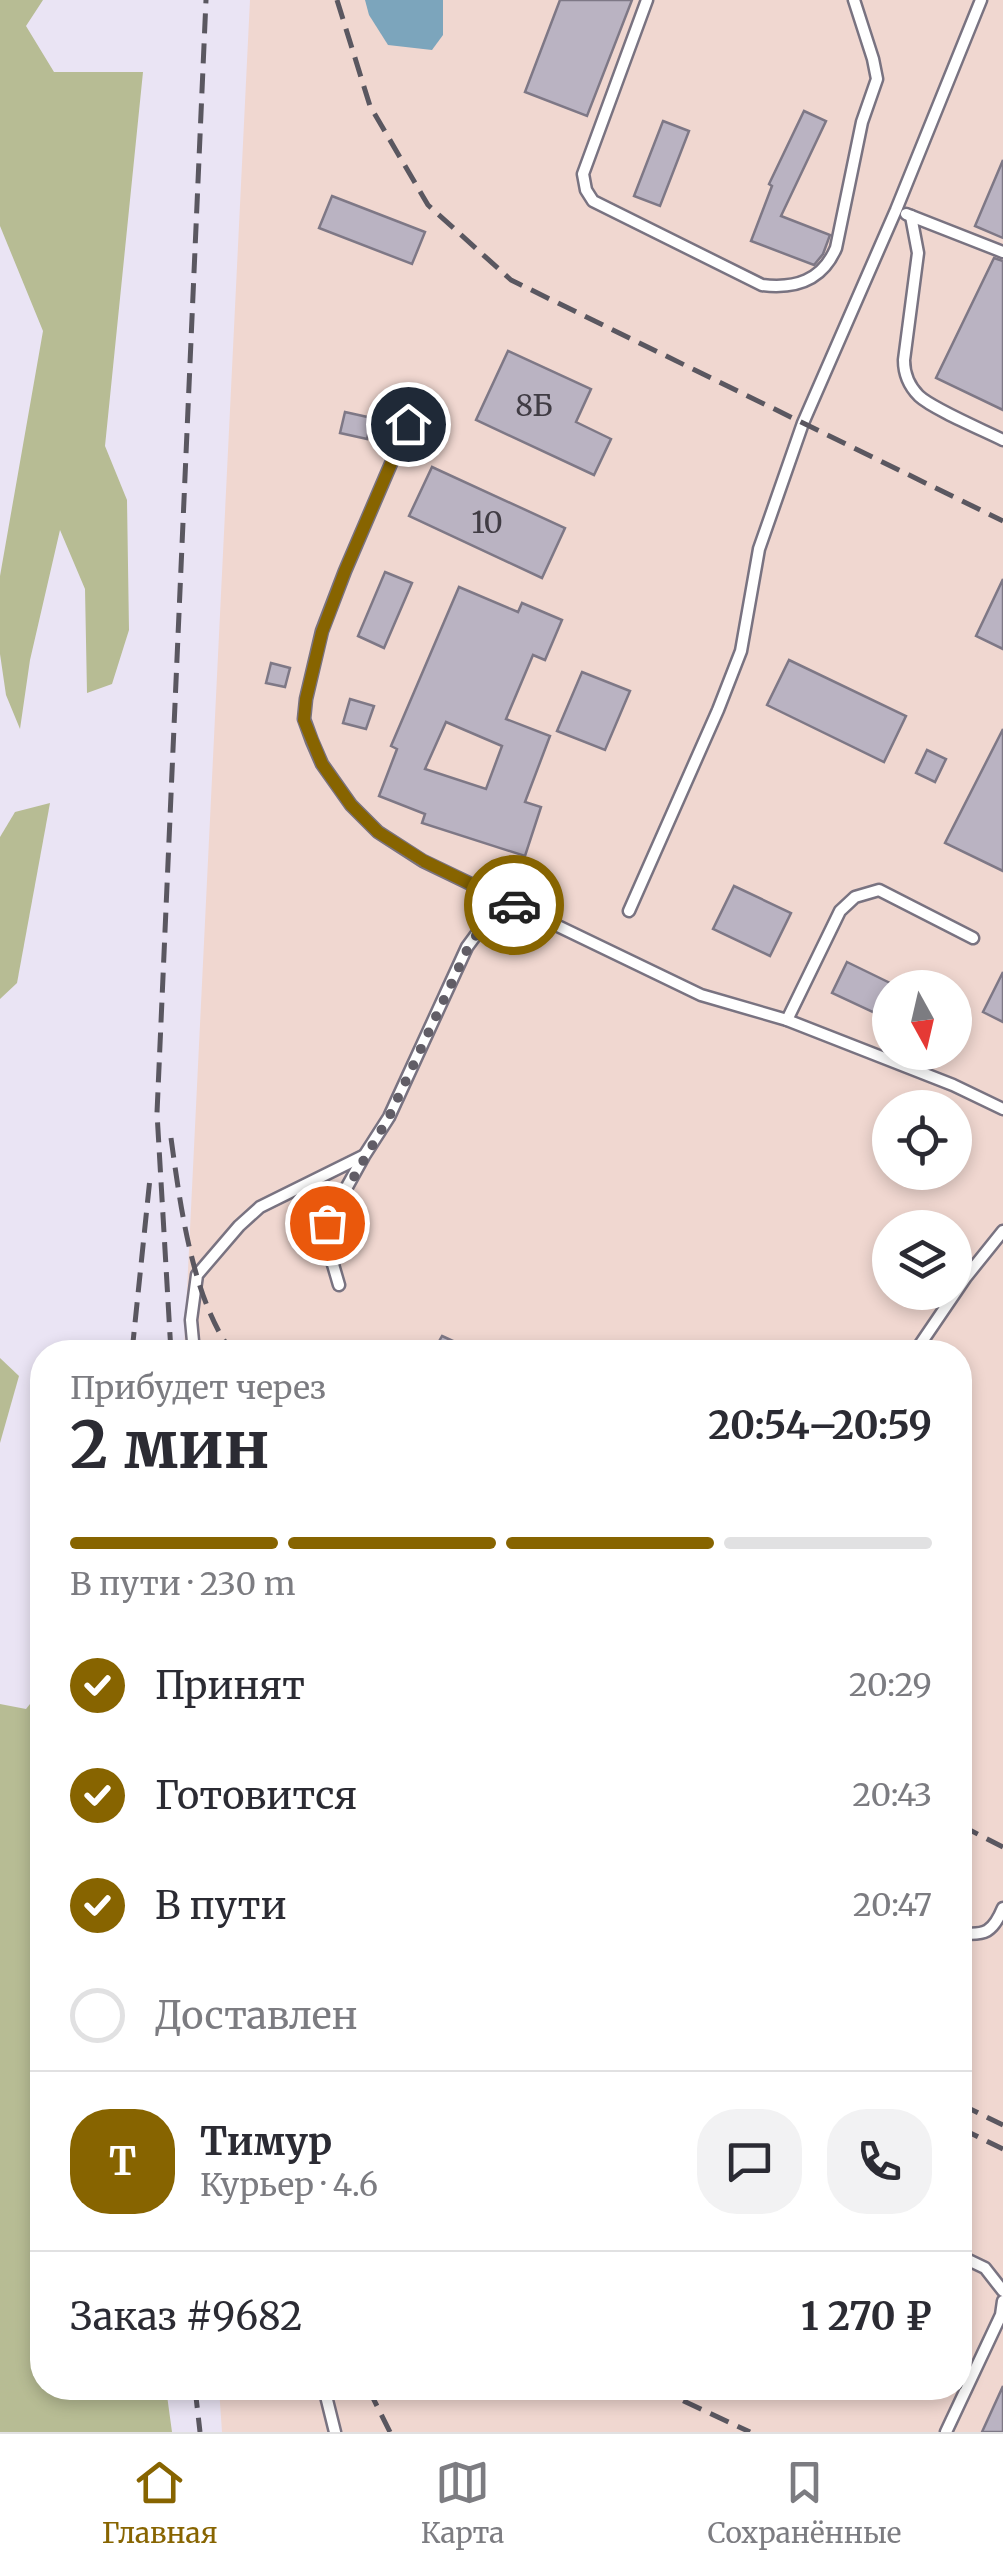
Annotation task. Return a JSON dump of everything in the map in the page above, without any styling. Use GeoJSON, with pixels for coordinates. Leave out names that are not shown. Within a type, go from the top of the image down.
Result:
{"type":"FeatureCollection","features":[{"type":"Feature","properties":{"kind":"lane"},"geometry":{"type":"LineString","coordinates":[[647,0],[583,174],[586,190],[594,202],[762,285],[781,288],[799,284],[828,266],[836,248],[862,122],[877,79],[854,0]]}},
{"type":"Feature","properties":{"kind":"lane"},"geometry":{"type":"LineString","coordinates":[[630,911],[741,651],[760,548],[802,423],[896,210],[981,0]]}},
{"type":"Feature","properties":{"kind":"lane"},"geometry":{"type":"LineString","coordinates":[[896,210],[1003,252]]}},
{"type":"Feature","properties":{"kind":"lane"},"geometry":{"type":"LineString","coordinates":[[911,216],[918,253],[904,372],[920,398],[1003,440]]}},
{"type":"Feature","properties":{"kind":"lane"},"geometry":{"type":"LineString","coordinates":[[408,424],[322,632],[306,699],[304,720],[322,764],[351,805],[378,832],[424,861],[701,995],[787,1020],[953,1085],[1003,1109]]}},
{"type":"Feature","properties":{"kind":"lane"},"geometry":{"type":"LineString","coordinates":[[787,1020],[840,911],[855,897],[879,890],[974,938]]}},
{"type":"Feature","properties":{"kind":"lane"},"geometry":{"type":"LineString","coordinates":[[339,1285],[326,1244],[327,1223],[389,1117],[468,948],[481,928],[516,904]]}},
{"type":"Feature","properties":{"kind":"lane"},"geometry":{"type":"LineString","coordinates":[[193,1340],[191,1320],[197,1275],[238,1226],[260,1208],[364,1156]]}},
{"type":"Feature","properties":{"kind":"lane"},"geometry":{"type":"LineString","coordinates":[[923,1340],[1003,1231]]}},
{"type":"Feature","properties":{"kind":"lane"},"geometry":{"type":"LineString","coordinates":[[972,1934],[995,1926],[1003,1908]]}},
{"type":"Feature","properties":{"kind":"lane"},"geometry":{"type":"LineString","coordinates":[[972,2262],[985,2268],[1003,2292]]}},
{"type":"Feature","properties":{"kind":"lane"},"geometry":{"type":"LineString","coordinates":[[972,2378],[1002,2315],[1003,2301]]}},
{"type":"Feature","properties":{"kind":"lane"},"geometry":{"type":"LineString","coordinates":[[327,2400],[335,2432]]}},
{"type":"Feature","properties":{"kind":"lane"},"geometry":{"type":"LineString","coordinates":[[946,2432],[961,2400]]}},
{"type":"Feature","properties":{"kind":"shaded area"},"geometry":{"type":"Polygon","coordinates":[[[250,0],[1003,0],[1003,2432],[222,2432],[220,2400],[972,2400],[972,1340],[185,1340],[250,0]]]}},
{"type":"Feature","properties":{"kind":"green space"},"geometry":{"type":"Polygon","coordinates":[[[0,0],[43,0],[26,26],[54,72],[143,72],[105,446],[127,500],[129,630],[112,684],[87,693],[85,589],[60,530],[30,660],[20,729],[6,695],[0,654],[0,576],[43,331],[0,226],[0,0]]]}},
{"type":"Feature","properties":{"kind":"green space"},"geometry":{"type":"Polygon","coordinates":[[[50,803],[17,983],[0,999],[0,837],[15,812],[50,803]]]}},
{"type":"Feature","properties":{"kind":"green space"},"geometry":{"type":"Polygon","coordinates":[[[0,1358],[19,1376],[0,1443],[0,1358]]]}},
{"type":"Feature","properties":{"kind":"green space"},"geometry":{"type":"Polygon","coordinates":[[[0,1704],[26,1709],[30,1704],[30,2400],[168,2400],[172,2432],[0,2432],[0,1704]]]}},
{"type":"Feature","properties":{"kind":"water"},"geometry":{"type":"Polygon","coordinates":[[[365,0],[443,0],[443,35],[432,50],[388,45],[369,15],[365,0]]]}},
{"type":"Feature","properties":{"kind":"building"},"geometry":{"type":"Polygon","coordinates":[[[560,0],[632,0],[587,116],[525,92],[560,0]]]}},
{"type":"Feature","properties":{"kind":"building"},"geometry":{"type":"Polygon","coordinates":[[[804,111],[826,121],[781,216],[830,235],[814,265],[751,241],[772,186],[769,184],[804,111]]]}},
{"type":"Feature","properties":{"kind":"building"},"geometry":{"type":"Polygon","coordinates":[[[663,121],[689,131],[660,206],[634,196],[663,121]]]}},
{"type":"Feature","properties":{"kind":"building"},"geometry":{"type":"Polygon","coordinates":[[[1003,160],[1003,238],[975,226],[1003,160]]]}},
{"type":"Feature","properties":{"kind":"building"},"geometry":{"type":"Polygon","coordinates":[[[332,196],[425,232],[412,264],[319,228],[332,196]]]}},
{"type":"Feature","properties":{"kind":"building"},"geometry":{"type":"Polygon","coordinates":[[[994,258],[1003,261],[1003,410],[936,378],[994,258]]]}},
{"type":"Feature","properties":{"kind":"building"},"geometry":{"type":"Polygon","coordinates":[[[508,351],[591,389],[576,422],[611,439],[594,475],[476,420],[508,351]]]}},
{"type":"Feature","properties":{"kind":"building"},"geometry":{"type":"Polygon","coordinates":[[[345,412],[372,418],[367,439],[340,433],[345,412]]]}},
{"type":"Feature","properties":{"kind":"building"},"geometry":{"type":"Polygon","coordinates":[[[432,467],[565,528],[542,578],[409,516],[432,467]]]}},
{"type":"Feature","properties":{"kind":"building"},"geometry":{"type":"Polygon","coordinates":[[[385,572],[412,583],[384,648],[358,636],[385,572]]]}},
{"type":"Feature","properties":{"kind":"building"},"geometry":{"type":"Polygon","coordinates":[[[1003,579],[1003,649],[976,636],[1003,579]]]}},
{"type":"Feature","properties":{"kind":"building"},"geometry":{"type":"Polygon","coordinates":[[[459,587],[518,612],[522,603],[562,620],[545,660],[533,655],[506,719],[550,736],[525,802],[541,807],[525,856],[422,823],[425,814],[379,796],[397,749],[391,746],[459,587]],[[446,722],[425,769],[486,789],[502,746],[446,722]]]}},
{"type":"Feature","properties":{"kind":"building"},"geometry":{"type":"Polygon","coordinates":[[[789,660],[906,716],[884,762],[767,705],[789,660]]]}},
{"type":"Feature","properties":{"kind":"building"},"geometry":{"type":"Polygon","coordinates":[[[271,663],[290,668],[285,687],[266,683],[271,663]]]}},
{"type":"Feature","properties":{"kind":"building"},"geometry":{"type":"Polygon","coordinates":[[[582,672],[630,691],[605,750],[557,731],[582,672]]]}},
{"type":"Feature","properties":{"kind":"building"},"geometry":{"type":"Polygon","coordinates":[[[350,699],[374,706],[366,729],[343,723],[350,699]]]}},
{"type":"Feature","properties":{"kind":"building"},"geometry":{"type":"Polygon","coordinates":[[[1003,729],[1003,871],[945,843],[1003,729]]]}},
{"type":"Feature","properties":{"kind":"building"},"geometry":{"type":"Polygon","coordinates":[[[927,750],[946,759],[935,782],[916,773],[927,750]]]}},
{"type":"Feature","properties":{"kind":"building"},"geometry":{"type":"Polygon","coordinates":[[[734,886],[791,913],[770,956],[713,929],[734,886]]]}},
{"type":"Feature","properties":{"kind":"building"},"geometry":{"type":"Polygon","coordinates":[[[847,962],[872,974],[872,1012],[832,993],[847,962]]]}},
{"type":"Feature","properties":{"kind":"building"},"geometry":{"type":"Polygon","coordinates":[[[1003,972],[1003,1022],[983,1012],[1003,972]]]}},
{"type":"Feature","properties":{"kind":"building"},"geometry":{"type":"Polygon","coordinates":[[[1003,2386],[1003,2432],[982,2432],[1003,2386]]]}},
{"type":"Feature","properties":{"kind":"railway"},"geometry":{"type":"LineString","coordinates":[[170,1340],[157,1113],[206,0]]}},
{"type":"Feature","properties":{"kind":"railway"},"geometry":{"type":"LineString","coordinates":[[337,0],[370,106],[428,205],[511,280],[1003,521]]}},
{"type":"Feature","properties":{"kind":"railway"},"geometry":{"type":"LineString","coordinates":[[171,1138],[197,1278],[224,1340]]}},
{"type":"Feature","properties":{"kind":"railway"},"geometry":{"type":"LineString","coordinates":[[133,1340],[150,1178]]}},
{"type":"Feature","properties":{"kind":"railway"},"geometry":{"type":"LineString","coordinates":[[972,1831],[1003,1847]]}},
{"type":"Feature","properties":{"kind":"railway"},"geometry":{"type":"LineString","coordinates":[[972,2110],[1003,2125]]}},
{"type":"Feature","properties":{"kind":"railway"},"geometry":{"type":"LineString","coordinates":[[972,2134],[1003,2149]]}},
{"type":"Feature","properties":{"kind":"railway"},"geometry":{"type":"LineString","coordinates":[[196,2400],[200,2432]]}},
{"type":"Feature","properties":{"kind":"railway"},"geometry":{"type":"LineString","coordinates":[[374,2400],[390,2432]]}},
{"type":"Feature","properties":{"kind":"railway"},"geometry":{"type":"LineString","coordinates":[[682,2400],[750,2432]]}},
{"type":"Feature","properties":{"kind":"way so far"},"geometry":{"type":"LineString","coordinates":[[327,1223],[389,1117],[468,948],[481,928],[514,905]]}},
{"type":"Feature","properties":{"kind":"route"},"geometry":{"type":"LineString","coordinates":[[408,424],[322,632],[304,720],[322,764],[351,805],[378,832],[424,861],[514,905]]}}]}
